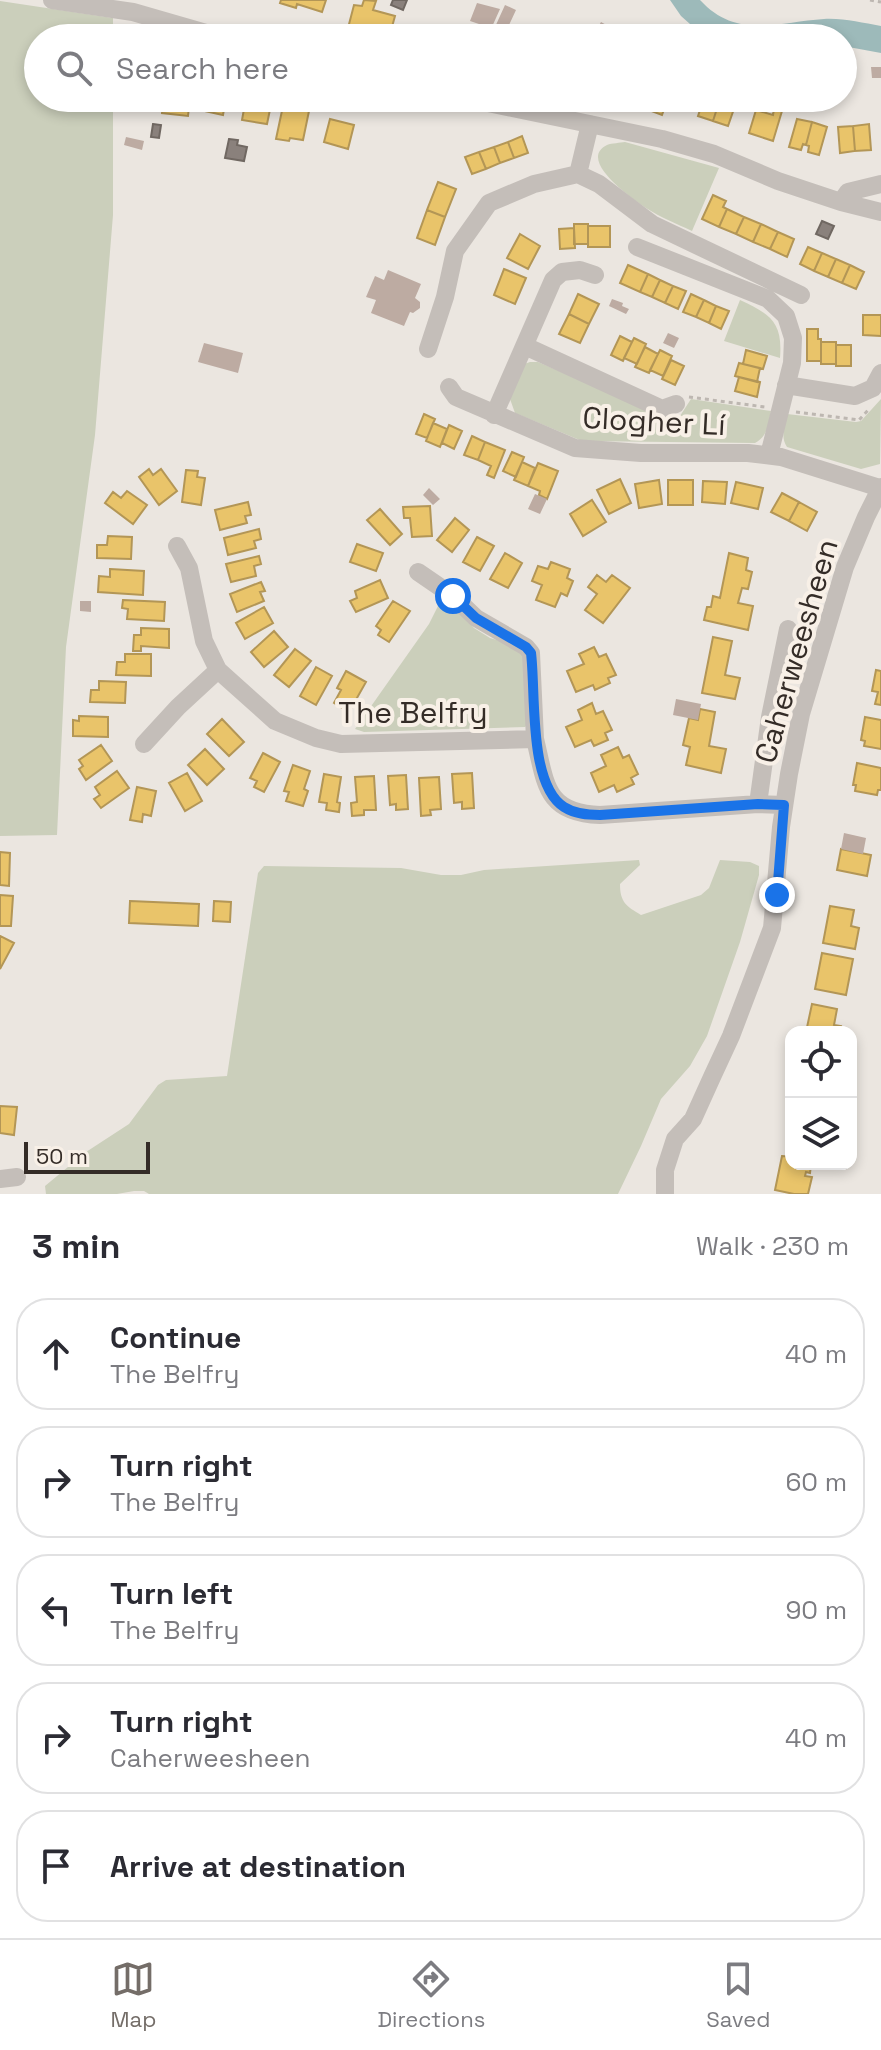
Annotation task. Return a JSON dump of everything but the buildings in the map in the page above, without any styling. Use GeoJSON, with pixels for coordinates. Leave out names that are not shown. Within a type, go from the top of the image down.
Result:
{"type":"FeatureCollection","features":[{"type":"Feature","properties":{"kind":"street"},"geometry":{"type":"LineString","coordinates":[[52,0],[133,12],[175,24]]}},
{"type":"Feature","properties":{"kind":"street"},"geometry":{"type":"LineString","coordinates":[[532,112],[662,139],[714,154],[778,181],[881,212]]}},
{"type":"Feature","properties":{"kind":"street"},"geometry":{"type":"LineString","coordinates":[[578,174],[590,124]]}},
{"type":"Feature","properties":{"kind":"street"},"geometry":{"type":"LineString","coordinates":[[428,349],[445,297],[455,251],[489,203],[534,184],[578,174],[599,184],[652,224],[801,295]]}},
{"type":"Feature","properties":{"kind":"street"},"geometry":{"type":"LineString","coordinates":[[841,202],[848,192],[881,184]]}},
{"type":"Feature","properties":{"kind":"street"},"geometry":{"type":"LineString","coordinates":[[637,247],[768,299],[786,316],[793,338],[792,363],[769,455]]}},
{"type":"Feature","properties":{"kind":"street"},"geometry":{"type":"LineString","coordinates":[[494,415],[553,280],[562,272],[580,270],[595,275]]}},
{"type":"Feature","properties":{"kind":"street","name":"Clogher Lí"},"geometry":{"type":"LineString","coordinates":[[525,346],[662,409],[676,404]]}},
{"type":"Feature","properties":{"kind":"street"},"geometry":{"type":"LineString","coordinates":[[786,385],[855,396],[873,388],[881,373]]}},
{"type":"Feature","properties":{"kind":"street","name":"Clogher Lí"},"geometry":{"type":"LineString","coordinates":[[449,387],[456,397],[575,448],[641,453],[769,455],[881,488]]}},
{"type":"Feature","properties":{"kind":"street","name":"Caherweesheen"},"geometry":{"type":"LineString","coordinates":[[665,1194],[665,1170],[675,1139],[693,1119],[731,1036],[772,928],[784,805],[801,714],[845,567],[881,488]]}},
{"type":"Feature","properties":{"kind":"street","name":"The Belfry"},"geometry":{"type":"LineString","coordinates":[[177,546],[189,568],[204,641],[218,670],[275,721],[316,738],[341,744],[535,739]]}},
{"type":"Feature","properties":{"kind":"street"},"geometry":{"type":"LineString","coordinates":[[418,572],[453,596],[476,618],[531,653],[535,739],[545,782],[552,798],[565,808],[581,814],[600,815],[758,804],[784,805]]}},
{"type":"Feature","properties":{"kind":"street"},"geometry":{"type":"LineString","coordinates":[[758,804],[770,717],[788,629]]}},
{"type":"Feature","properties":{"kind":"street"},"geometry":{"type":"LineString","coordinates":[[144,744],[218,670]]}},
{"type":"Feature","properties":{"kind":"path"},"geometry":{"type":"LineString","coordinates":[[870,0],[881,2]]}},
{"type":"Feature","properties":{"kind":"green space"},"geometry":{"type":"Polygon","coordinates":[[[0,1],[113,18],[113,24],[24,24],[24,112],[113,112],[113,215],[95,435],[66,647],[57,835],[0,836],[0,1]]]}},
{"type":"Feature","properties":{"kind":"green space"},"geometry":{"type":"Polygon","coordinates":[[[625,142],[719,168],[692,231],[640,204],[610,179],[598,160],[599,152],[607,145],[625,142]]]}},
{"type":"Feature","properties":{"kind":"green space"},"geometry":{"type":"Polygon","coordinates":[[[740,300],[767,315],[777,328],[780,358],[724,341],[740,300]]]}},
{"type":"Feature","properties":{"kind":"green space"},"geometry":{"type":"Polygon","coordinates":[[[538,362],[664,416],[680,416],[691,399],[771,411],[768,425],[763,437],[755,443],[582,441],[515,413],[510,399],[524,364],[538,362]]]}},
{"type":"Feature","properties":{"kind":"green space"},"geometry":{"type":"Polygon","coordinates":[[[881,399],[880,464],[861,469],[787,447],[785,443],[787,414],[856,422],[861,421],[881,399]]]}},
{"type":"Feature","properties":{"kind":"green space"},"geometry":{"type":"Polygon","coordinates":[[[439,604],[459,611],[474,628],[490,638],[524,651],[528,724],[525,727],[364,732],[355,729],[429,624],[439,604]]]}},
{"type":"Feature","properties":{"kind":"green space"},"geometry":{"type":"Polygon","coordinates":[[[639,860],[640,865],[620,884],[625,903],[641,915],[701,895],[709,888],[720,860],[750,862],[759,866],[759,875],[740,942],[707,1036],[690,1066],[661,1099],[618,1194],[149,1194],[134,1191],[117,1194],[46,1194],[45,1186],[86,1152],[129,1124],[158,1085],[166,1080],[227,1076],[258,873],[264,866],[401,868],[461,875],[484,870],[639,860]]]}},
{"type":"Feature","properties":{"kind":"water"},"geometry":{"type":"Polygon","coordinates":[[[670,0],[700,0],[728,20],[743,24],[690,24],[670,0]]]}},
{"type":"Feature","properties":{"kind":"water"},"geometry":{"type":"Polygon","coordinates":[[[831,19],[881,26],[881,53],[857,49],[857,24],[782,24],[831,19]]]}},
{"type":"Feature","properties":{"kind":"route"},"geometry":{"type":"LineString","coordinates":[[453,596],[476,618],[531,653],[535,739],[552,798],[565,808],[581,814],[600,815],[758,804],[784,805],[777,895]]}}]}
